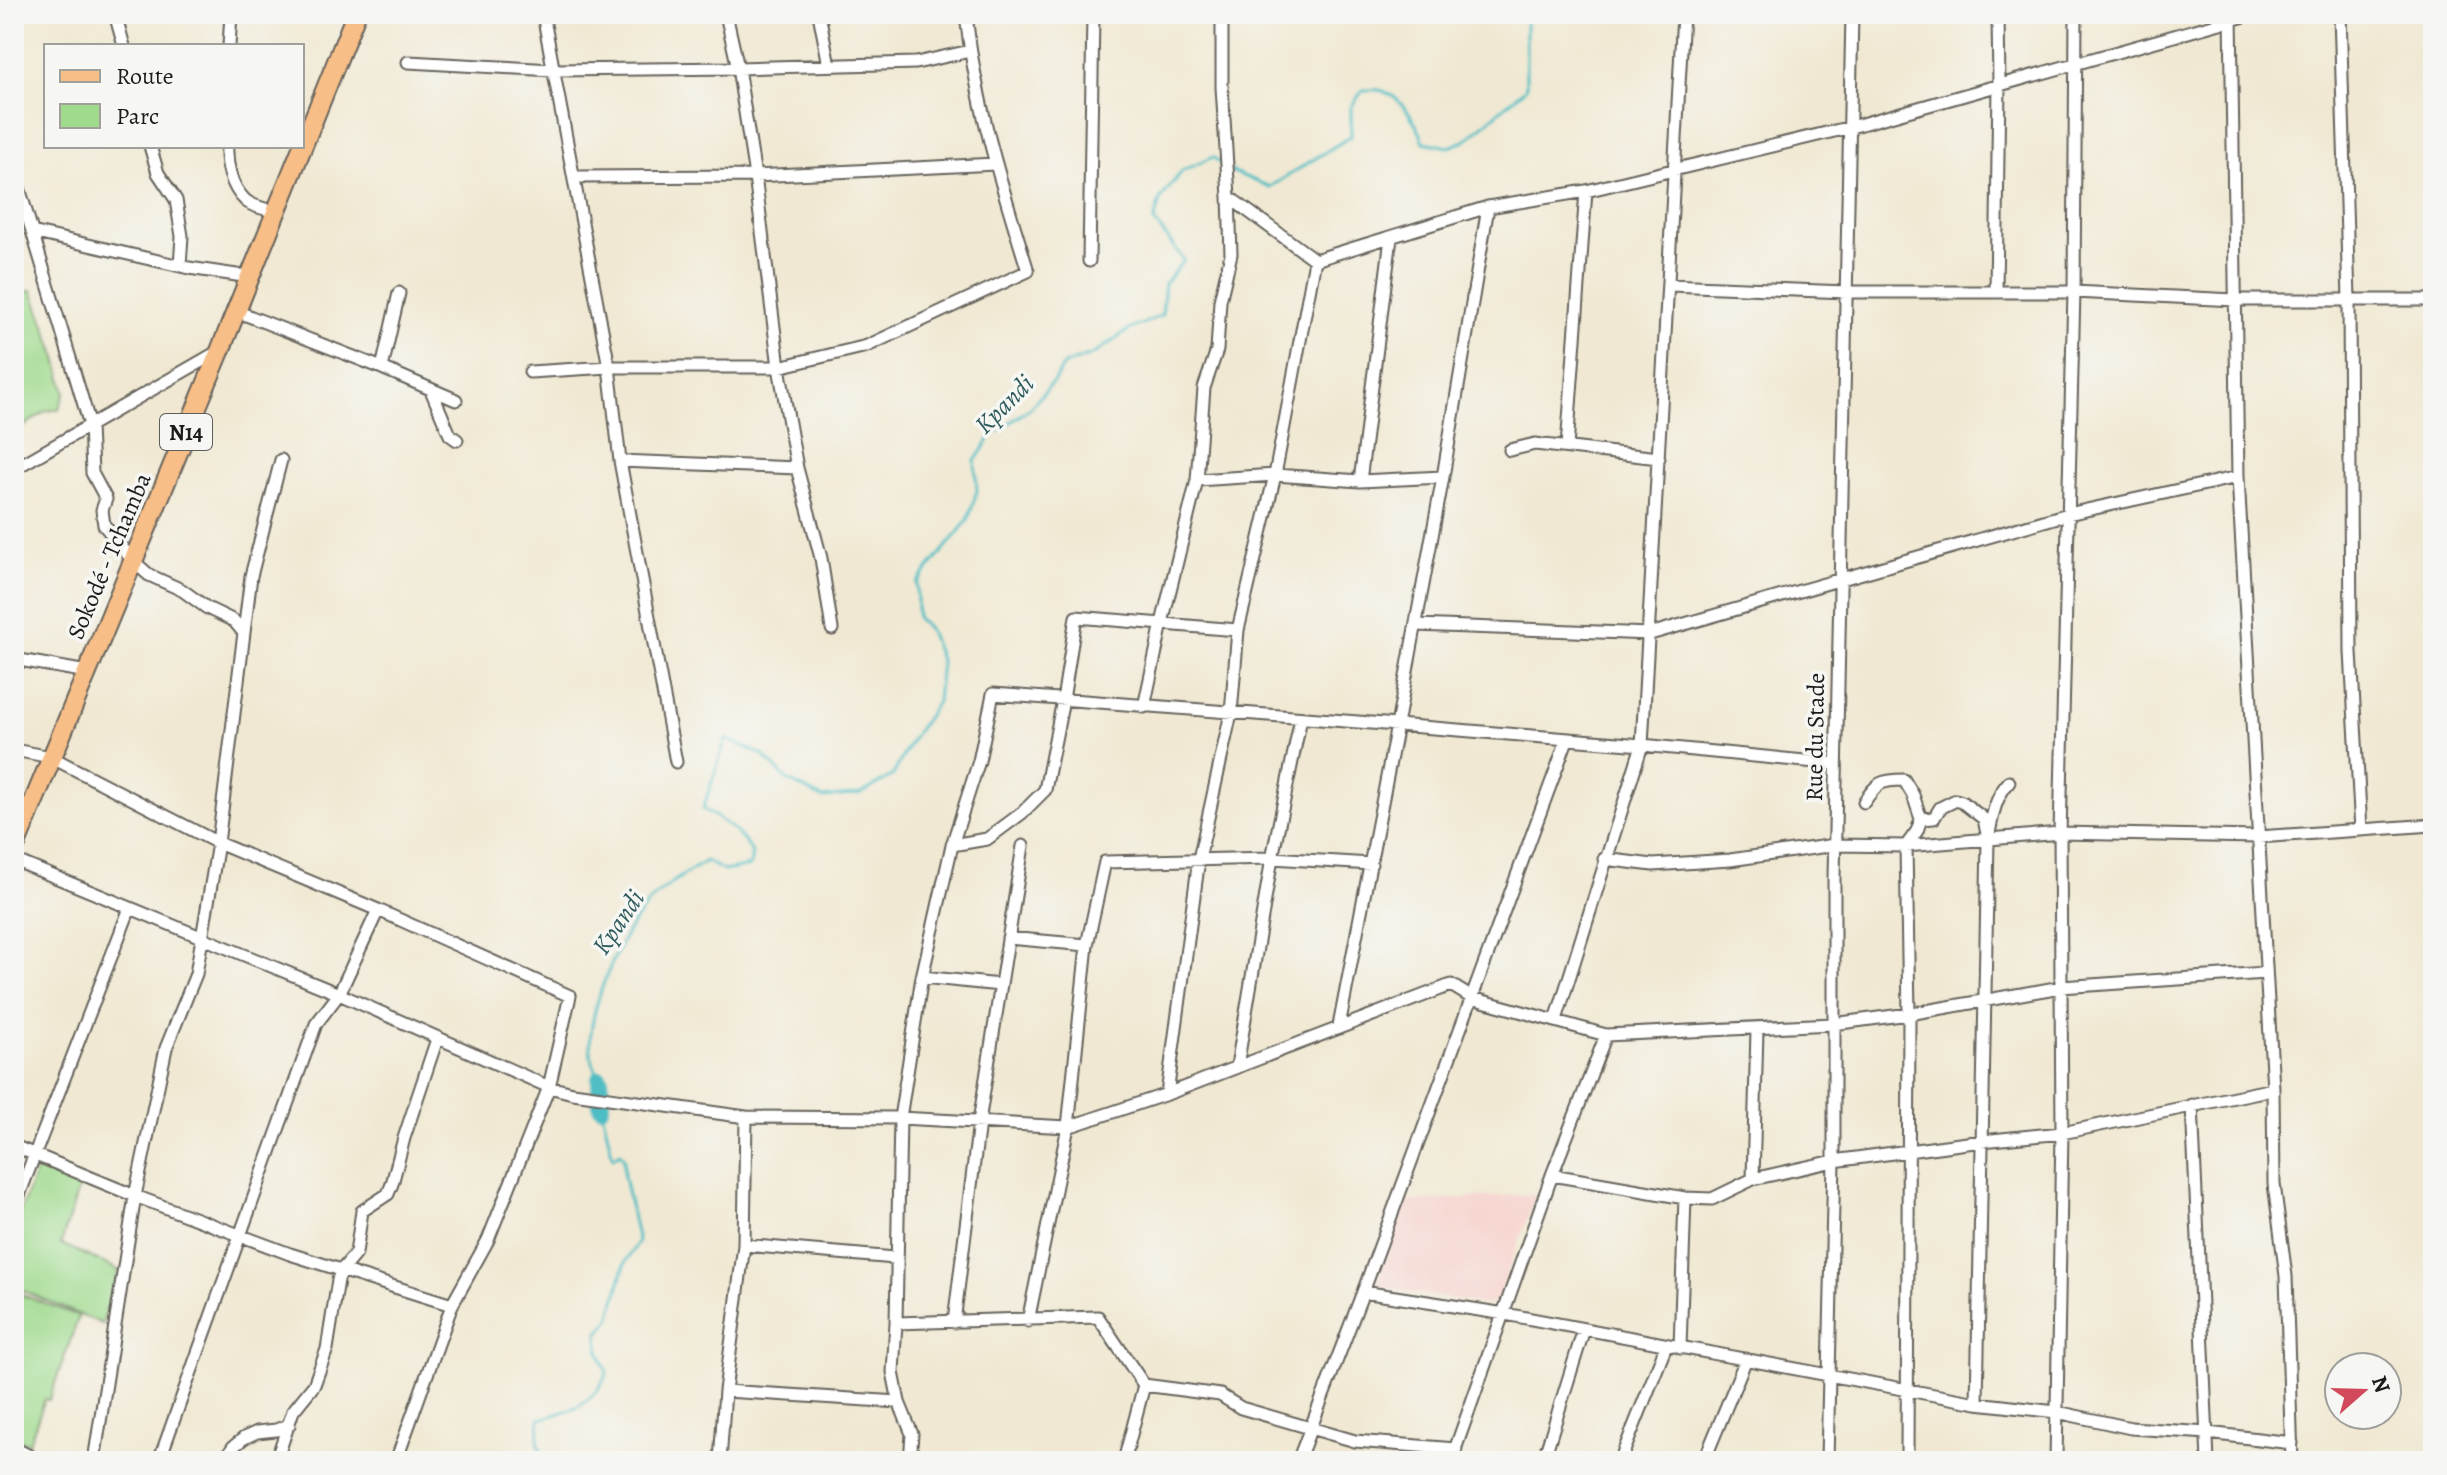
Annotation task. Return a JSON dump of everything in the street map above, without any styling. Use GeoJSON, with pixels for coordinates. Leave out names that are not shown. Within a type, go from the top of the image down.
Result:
{"type":"FeatureCollection","features":[{"type":"Feature","properties":{"kind":"main road","name":"Sokodé - Tchamba"},"geometry":{"type":"LineString","coordinates":[[304,143],[356,14]]}},
{"type":"Feature","properties":{"kind":"main road","name":"Sokodé - Tchamba"},"geometry":{"type":"LineString","coordinates":[[16,836],[87,672],[302,148]]}},
{"type":"Feature","properties":{"kind":"street"},"geometry":{"type":"LineString","coordinates":[[115,14],[123,44]]}},
{"type":"Feature","properties":{"kind":"street"},"geometry":{"type":"LineString","coordinates":[[229,44],[231,14]]}},
{"type":"Feature","properties":{"kind":"street"},"geometry":{"type":"LineString","coordinates":[[543,14],[609,367],[620,461],[676,762]]}},
{"type":"Feature","properties":{"kind":"street"},"geometry":{"type":"LineString","coordinates":[[726,14],[755,176],[779,367],[797,468],[821,558],[832,629]]}},
{"type":"Feature","properties":{"kind":"street"},"geometry":{"type":"LineString","coordinates":[[819,14],[829,65]]}},
{"type":"Feature","properties":{"kind":"street"},"geometry":{"type":"LineString","coordinates":[[530,372],[609,367],[779,367],[867,346],[1028,271],[995,164],[970,51],[966,14]]}},
{"type":"Feature","properties":{"kind":"street"},"geometry":{"type":"LineString","coordinates":[[1089,261],[1093,14]]}},
{"type":"Feature","properties":{"kind":"street"},"geometry":{"type":"LineString","coordinates":[[1144,707],[1197,480],[1204,388],[1217,350],[1220,301],[1231,254],[1222,87],[1222,14]]}},
{"type":"Feature","properties":{"kind":"street"},"geometry":{"type":"LineString","coordinates":[[1556,1020],[1642,745],[1683,14]]}},
{"type":"Feature","properties":{"kind":"street","name":"Rue du Stade"},"geometry":{"type":"LineString","coordinates":[[1827,1461],[1834,1161],[1836,764],[1852,14]]}},
{"type":"Feature","properties":{"kind":"street"},"geometry":{"type":"LineString","coordinates":[[1996,292],[1998,14]]}},
{"type":"Feature","properties":{"kind":"street"},"geometry":{"type":"LineString","coordinates":[[2056,1461],[2062,1133],[2060,833],[2074,292],[2076,14]]}},
{"type":"Feature","properties":{"kind":"street"},"geometry":{"type":"LineString","coordinates":[[1315,260],[1488,207],[1586,191],[1851,127],[2231,16],[2252,14]]}},
{"type":"Feature","properties":{"kind":"street"},"geometry":{"type":"LineString","coordinates":[[2340,14],[2349,299],[2351,652],[2361,830]]}},
{"type":"Feature","properties":{"kind":"street"},"geometry":{"type":"LineString","coordinates":[[2231,16],[2238,477],[2273,1089],[2274,1184],[2286,1276],[2292,1461]]}},
{"type":"Feature","properties":{"kind":"street"},"geometry":{"type":"LineString","coordinates":[[408,62],[553,70],[738,68],[916,63],[970,51]]}},
{"type":"Feature","properties":{"kind":"street"},"geometry":{"type":"LineString","coordinates":[[151,148],[158,173],[176,200],[182,236],[180,266]]}},
{"type":"Feature","properties":{"kind":"street"},"geometry":{"type":"LineString","coordinates":[[227,148],[226,159],[233,184],[246,202],[276,212]]}},
{"type":"Feature","properties":{"kind":"street"},"geometry":{"type":"LineString","coordinates":[[574,177],[755,176],[995,164]]}},
{"type":"Feature","properties":{"kind":"street"},"geometry":{"type":"LineString","coordinates":[[14,171],[90,425],[92,473],[106,499],[102,510],[104,525],[133,561],[149,575],[182,590],[207,608],[234,621],[244,633]]}},
{"type":"Feature","properties":{"kind":"street"},"geometry":{"type":"LineString","coordinates":[[1229,191],[1315,260]]}},
{"type":"Feature","properties":{"kind":"street"},"geometry":{"type":"LineString","coordinates":[[1567,447],[1586,191]]}},
{"type":"Feature","properties":{"kind":"street"},"geometry":{"type":"LineString","coordinates":[[1339,1026],[1443,477],[1488,207]]}},
{"type":"Feature","properties":{"kind":"street"},"geometry":{"type":"LineString","coordinates":[[32,232],[180,266],[250,277]]}},
{"type":"Feature","properties":{"kind":"street"},"geometry":{"type":"LineString","coordinates":[[1360,481],[1391,238]]}},
{"type":"Feature","properties":{"kind":"street"},"geometry":{"type":"LineString","coordinates":[[1167,1094],[1199,859],[1231,713],[1238,630],[1275,475],[1315,260]]}},
{"type":"Feature","properties":{"kind":"street"},"geometry":{"type":"LineString","coordinates":[[1669,285],[1847,292],[2074,292],[2235,300],[2433,300]]}},
{"type":"Feature","properties":{"kind":"street"},"geometry":{"type":"LineString","coordinates":[[382,368],[399,293]]}},
{"type":"Feature","properties":{"kind":"street"},"geometry":{"type":"LineString","coordinates":[[236,311],[456,400]]}},
{"type":"Feature","properties":{"kind":"street"},"geometry":{"type":"LineString","coordinates":[[14,469],[220,351]]}},
{"type":"Feature","properties":{"kind":"street"},"geometry":{"type":"LineString","coordinates":[[431,390],[450,435],[457,440]]}},
{"type":"Feature","properties":{"kind":"street"},"geometry":{"type":"LineString","coordinates":[[1510,450],[1527,444],[1659,458]]}},
{"type":"Feature","properties":{"kind":"street"},"geometry":{"type":"LineString","coordinates":[[94,1461],[135,1196],[166,1048],[196,974],[218,843],[251,576],[281,460]]}},
{"type":"Feature","properties":{"kind":"street"},"geometry":{"type":"LineString","coordinates":[[620,461],[797,468]]}},
{"type":"Feature","properties":{"kind":"street"},"geometry":{"type":"LineString","coordinates":[[1197,480],[1275,475],[1360,481],[1443,477]]}},
{"type":"Feature","properties":{"kind":"street"},"geometry":{"type":"LineString","coordinates":[[1416,625],[1650,634],[2068,514],[2238,477]]}},
{"type":"Feature","properties":{"kind":"street"},"geometry":{"type":"LineString","coordinates":[[952,845],[987,839],[1022,813],[1045,790],[1076,617],[1238,630]]}},
{"type":"Feature","properties":{"kind":"street"},"geometry":{"type":"LineString","coordinates":[[14,659],[87,672]]}},
{"type":"Feature","properties":{"kind":"street"},"geometry":{"type":"LineString","coordinates":[[910,1461],[912,1434],[899,1402],[893,1372],[900,1118],[922,977],[952,845],[979,761],[993,694],[1642,745],[1836,764]]}},
{"type":"Feature","properties":{"kind":"street"},"geometry":{"type":"LineString","coordinates":[[1237,1066],[1272,858],[1301,718]]}},
{"type":"Feature","properties":{"kind":"street"},"geometry":{"type":"LineString","coordinates":[[1298,1461],[1567,740]]}},
{"type":"Feature","properties":{"kind":"street"},"geometry":{"type":"LineString","coordinates":[[14,750],[51,757],[218,843],[570,996],[549,1087],[488,1240],[452,1305],[396,1461]]}},
{"type":"Feature","properties":{"kind":"street"},"geometry":{"type":"LineString","coordinates":[[1864,802],[1876,785],[1889,780],[1904,780],[1921,819],[1906,846],[1909,1014],[1907,1461]]}},
{"type":"Feature","properties":{"kind":"street"},"geometry":{"type":"LineString","coordinates":[[1977,1403],[1988,839],[1993,811],[2001,790],[2009,782]]}},
{"type":"Feature","properties":{"kind":"street"},"geometry":{"type":"LineString","coordinates":[[1921,819],[1934,818],[1940,808],[1956,800],[1984,819],[1988,839]]}},
{"type":"Feature","properties":{"kind":"street"},"geometry":{"type":"LineString","coordinates":[[1604,859],[1653,865],[1730,860],[1835,845],[1906,846],[2060,833],[2258,837],[2433,825]]}},
{"type":"Feature","properties":{"kind":"street"},"geometry":{"type":"LineString","coordinates":[[954,1322],[979,1122],[1023,846]]}},
{"type":"Feature","properties":{"kind":"street"},"geometry":{"type":"LineString","coordinates":[[1028,1321],[1068,1127],[1087,945],[1105,862],[1272,858],[1371,864]]}},
{"type":"Feature","properties":{"kind":"street"},"geometry":{"type":"LineString","coordinates":[[14,860],[339,994],[549,1087],[746,1117],[900,1118],[1068,1127],[1167,1094],[1451,985],[1472,998],[1606,1035],[1833,1024],[2061,987],[2266,973]]}},
{"type":"Feature","properties":{"kind":"street"},"geometry":{"type":"LineString","coordinates":[[14,1208],[130,908]]}},
{"type":"Feature","properties":{"kind":"street"},"geometry":{"type":"LineString","coordinates":[[159,1461],[316,1024],[339,994],[378,910]]}},
{"type":"Feature","properties":{"kind":"street"},"geometry":{"type":"LineString","coordinates":[[1008,938],[1087,945]]}},
{"type":"Feature","properties":{"kind":"street"},"geometry":{"type":"LineString","coordinates":[[922,977],[1000,985]]}},
{"type":"Feature","properties":{"kind":"street"},"geometry":{"type":"LineString","coordinates":[[1753,1179],[1757,1030]]}},
{"type":"Feature","properties":{"kind":"street"},"geometry":{"type":"LineString","coordinates":[[1451,1461],[1552,1175],[1606,1035]]}},
{"type":"Feature","properties":{"kind":"street"},"geometry":{"type":"LineString","coordinates":[[276,1461],[293,1411],[314,1385],[327,1349],[341,1271],[356,1253],[362,1211],[388,1194],[392,1184],[437,1039]]}},
{"type":"Feature","properties":{"kind":"street"},"geometry":{"type":"LineString","coordinates":[[1552,1175],[1685,1198],[1712,1199],[1753,1179],[1834,1161],[2062,1133],[2273,1089]]}},
{"type":"Feature","properties":{"kind":"street"},"geometry":{"type":"LineString","coordinates":[[2192,1105],[2208,1461]]}},
{"type":"Feature","properties":{"kind":"street"},"geometry":{"type":"LineString","coordinates":[[720,1461],[725,1391],[744,1245],[746,1117]]}},
{"type":"Feature","properties":{"kind":"street"},"geometry":{"type":"LineString","coordinates":[[14,1146],[135,1196],[341,1271],[452,1305]]}},
{"type":"Feature","properties":{"kind":"street"},"geometry":{"type":"LineString","coordinates":[[1680,1348],[1685,1198]]}},
{"type":"Feature","properties":{"kind":"street"},"geometry":{"type":"LineString","coordinates":[[744,1245],[895,1258]]}},
{"type":"Feature","properties":{"kind":"street"},"geometry":{"type":"LineString","coordinates":[[1363,1292],[1505,1314],[1977,1403],[2057,1412],[2131,1428],[2292,1443]]}},
{"type":"Feature","properties":{"kind":"street"},"geometry":{"type":"LineString","coordinates":[[896,1323],[1098,1317],[1144,1385],[1220,1395],[1241,1408],[1355,1441],[1456,1449]]}},
{"type":"Feature","properties":{"kind":"street"},"geometry":{"type":"LineString","coordinates":[[1543,1461],[1584,1329]]}},
{"type":"Feature","properties":{"kind":"street"},"geometry":{"type":"LineString","coordinates":[[1620,1461],[1666,1346]]}},
{"type":"Feature","properties":{"kind":"street"},"geometry":{"type":"LineString","coordinates":[[1704,1461],[1746,1359]]}},
{"type":"Feature","properties":{"kind":"street"},"geometry":{"type":"LineString","coordinates":[[1124,1461],[1144,1385]]}},
{"type":"Feature","properties":{"kind":"street"},"geometry":{"type":"LineString","coordinates":[[725,1391],[899,1402]]}},
{"type":"Feature","properties":{"kind":"street"},"geometry":{"type":"LineString","coordinates":[[224,1461],[244,1438],[289,1425]]}},
{"type":"Feature","properties":{"kind":"street"},"geometry":{"type":"LineString","coordinates":[[14,1448],[39,1461]]}},
{"type":"Feature","properties":{"kind":"shaded area"},"geometry":{"type":"Polygon","coordinates":[[[1536,1194],[1498,1298],[1488,1305],[1376,1286],[1407,1202],[1536,1194]]]}},
{"type":"Feature","properties":{"kind":"green space"},"geometry":{"type":"Polygon","coordinates":[[[32,290],[57,358],[65,392],[59,409],[46,411],[14,433],[14,297],[32,290]]]}},
{"type":"Feature","properties":{"kind":"green space"},"geometry":{"type":"Polygon","coordinates":[[[38,1165],[80,1183],[61,1244],[119,1270],[102,1324],[14,1287],[14,1228],[38,1165]]]}},
{"type":"Feature","properties":{"kind":"green space"},"geometry":{"type":"Polygon","coordinates":[[[14,1292],[79,1316],[49,1400],[45,1399],[29,1443],[14,1438],[14,1292]]]}},
{"type":"Feature","properties":{"kind":"waterway","name":"Kpandi"},"geometry":{"type":"LineString","coordinates":[[1231,171],[1270,187],[1351,136],[1351,107],[1363,90],[1381,90],[1397,99],[1424,142],[1449,147],[1465,141],[1526,88],[1526,14]]}},
{"type":"Feature","properties":{"kind":"waterway","name":"Kpandi"},"geometry":{"type":"LineString","coordinates":[[600,1079],[591,1056],[593,1021],[613,959],[632,924],[664,889],[706,861],[724,871],[750,866],[752,852],[742,839],[703,809],[726,739],[763,755],[787,780],[822,798],[861,794],[893,775],[937,702],[941,662],[929,630],[917,618],[917,583],[968,520],[977,491],[975,461],[992,435],[1029,409],[1064,365],[1094,354],[1127,331],[1162,315],[1165,283],[1184,260],[1154,221],[1160,200],[1182,171],[1213,157],[1222,165]]}},
{"type":"Feature","properties":{"kind":"waterway"},"geometry":{"type":"LineString","coordinates":[[600,1079],[601,1106]]}},
{"type":"Feature","properties":{"kind":"waterway"},"geometry":{"type":"LineString","coordinates":[[543,1461],[538,1441],[540,1419],[571,1409],[589,1399],[607,1372],[599,1351],[598,1334],[610,1319],[625,1263],[638,1242],[624,1177],[624,1159],[620,1153],[613,1158],[601,1106]]}}]}
